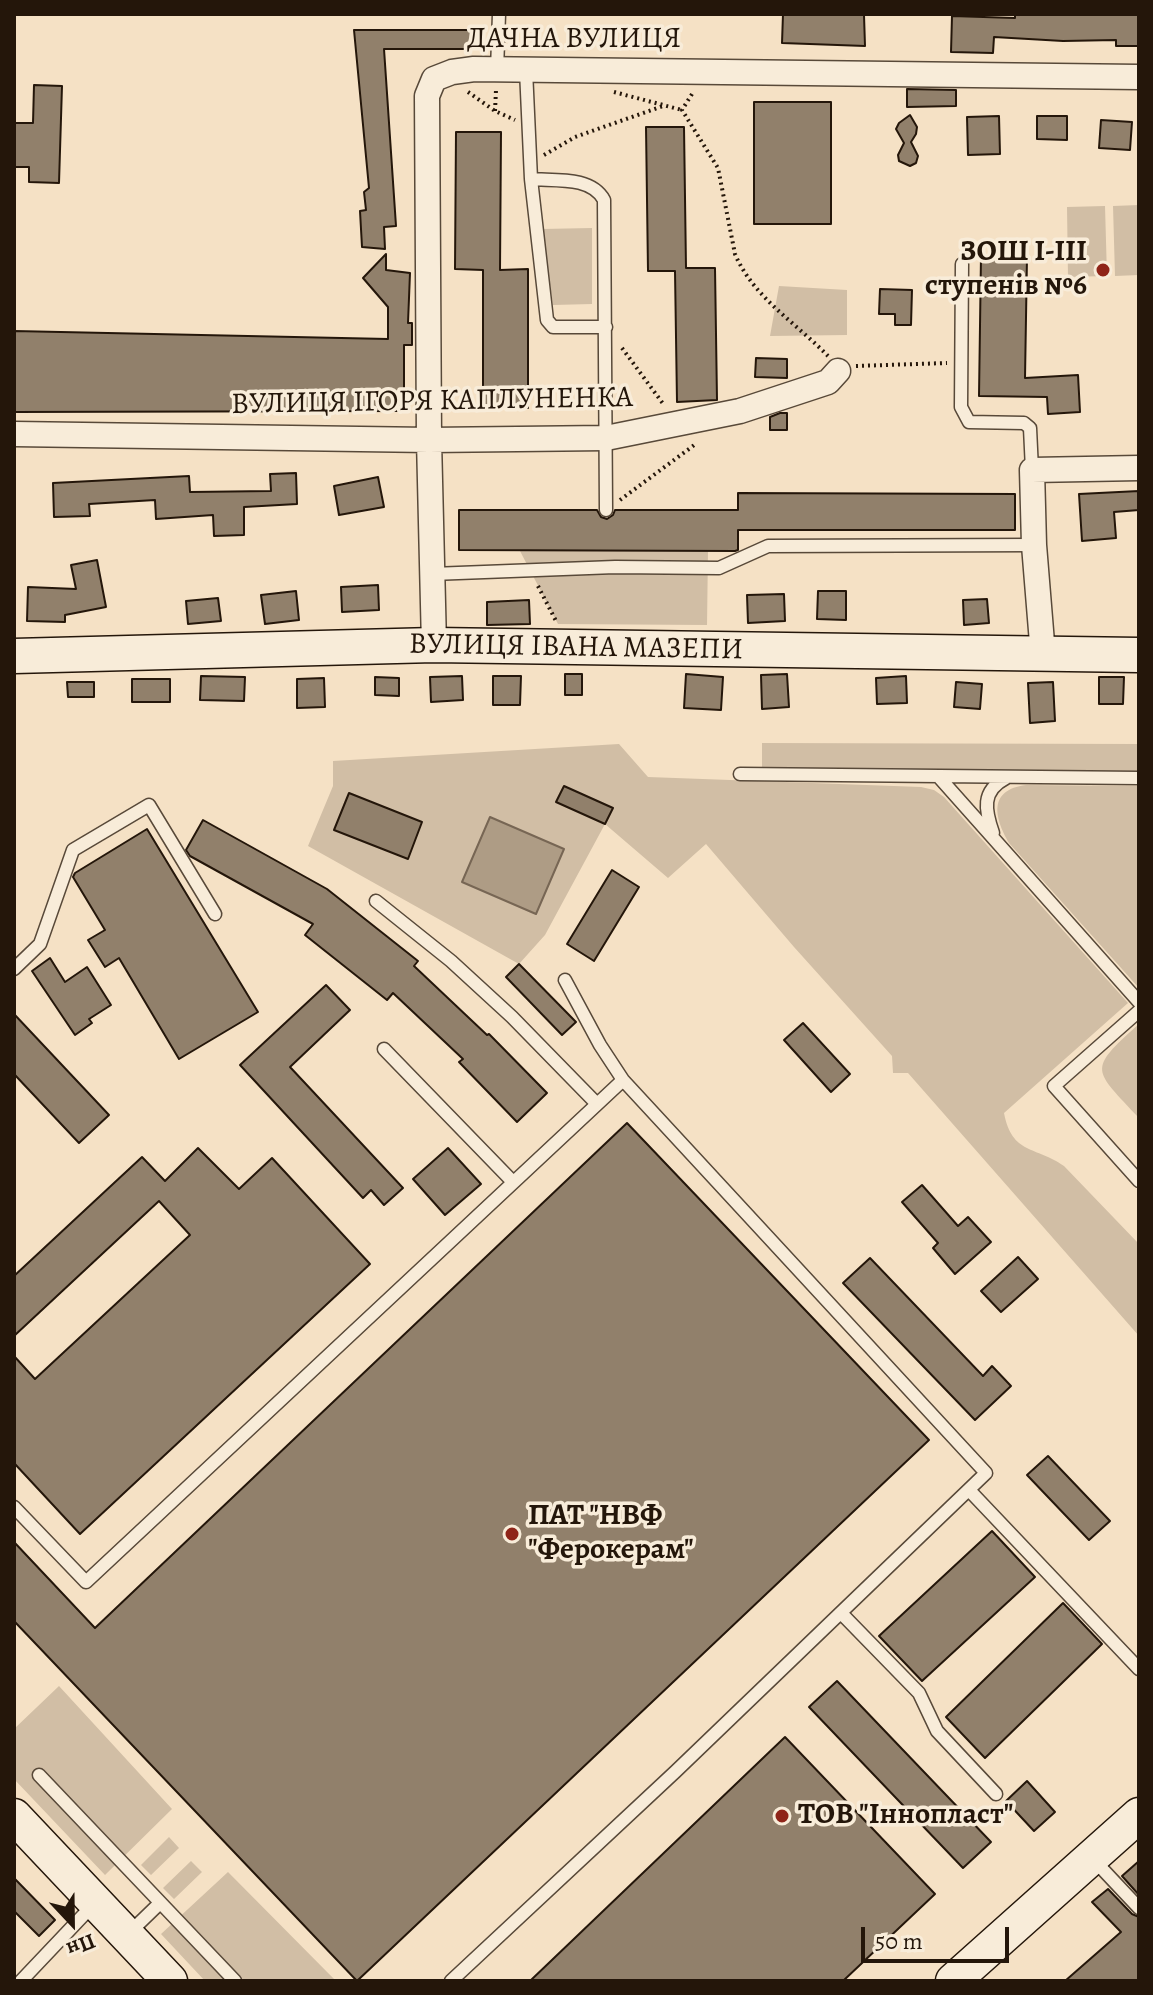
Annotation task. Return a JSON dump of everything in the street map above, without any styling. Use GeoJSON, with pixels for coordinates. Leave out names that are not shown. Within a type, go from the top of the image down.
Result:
{"type":"FeatureCollection","features":[{"type":"Feature","properties":{"kind":"street","name":"ДАЧНА ВУЛИЦЯ"},"geometry":{"type":"LineString","coordinates":[[434,645],[427,96],[434,79],[463,70],[1139,77]]}},
{"type":"Feature","properties":{"kind":"street","name":"ВУЛИЦЯ ІГОРЯ КАПЛУНЕНКА"},"geometry":{"type":"LineString","coordinates":[[14,434],[429,440],[606,438],[740,411],[828,382],[838,371]]}},
{"type":"Feature","properties":{"kind":"street"},"geometry":{"type":"LineString","coordinates":[[1043,655],[1034,545],[1032,470],[1139,468]]}},
{"type":"Feature","properties":{"kind":"street","name":"ВУЛИЦЯ ІВАНА МАЗЕПИ"},"geometry":{"type":"LineString","coordinates":[[14,656],[434,645],[1139,655]]}},
{"type":"Feature","properties":{"kind":"street"},"geometry":{"type":"LineString","coordinates":[[953,1981],[1139,1815]]}},
{"type":"Feature","properties":{"kind":"street"},"geometry":{"type":"LineString","coordinates":[[14,1816],[170,1981]]}},
{"type":"Feature","properties":{"kind":"lane"},"geometry":{"type":"LineString","coordinates":[[497,70],[499,14]]}},
{"type":"Feature","properties":{"kind":"lane"},"geometry":{"type":"LineString","coordinates":[[526,70],[531,179],[547,320],[553,327],[606,327]]}},
{"type":"Feature","properties":{"kind":"lane"},"geometry":{"type":"LineString","coordinates":[[531,179],[585,183],[598,190],[604,200],[606,510]]}},
{"type":"Feature","properties":{"kind":"lane"},"geometry":{"type":"LineString","coordinates":[[962,264],[961,407],[969,422],[1024,423],[1030,428],[1032,470]]}},
{"type":"Feature","properties":{"kind":"lane"},"geometry":{"type":"LineString","coordinates":[[432,574],[607,567],[719,568],[768,546],[1034,545]]}},
{"type":"Feature","properties":{"kind":"lane"},"geometry":{"type":"LineString","coordinates":[[607,551],[607,567]]}},
{"type":"Feature","properties":{"kind":"lane"},"geometry":{"type":"LineString","coordinates":[[740,774],[1139,778]]}},
{"type":"Feature","properties":{"kind":"lane"},"geometry":{"type":"LineString","coordinates":[[938,776],[1139,1002]]}},
{"type":"Feature","properties":{"kind":"lane"},"geometry":{"type":"LineString","coordinates":[[996,842],[985,802],[996,783],[1009,777]]}},
{"type":"Feature","properties":{"kind":"lane"},"geometry":{"type":"LineString","coordinates":[[14,969],[40,944],[73,850],[149,805],[215,914]]}},
{"type":"Feature","properties":{"kind":"lane"},"geometry":{"type":"LineString","coordinates":[[376,901],[451,961],[512,1017],[597,1104]]}},
{"type":"Feature","properties":{"kind":"lane"},"geometry":{"type":"LineString","coordinates":[[451,1981],[664,1783],[986,1473],[623,1080],[565,980]]}},
{"type":"Feature","properties":{"kind":"lane"},"geometry":{"type":"LineString","coordinates":[[1139,1011],[1054,1086],[1139,1181]]}},
{"type":"Feature","properties":{"kind":"lane"},"geometry":{"type":"LineString","coordinates":[[384,1049],[513,1182]]}},
{"type":"Feature","properties":{"kind":"lane"},"geometry":{"type":"LineString","coordinates":[[14,1507],[86,1582],[623,1080]]}},
{"type":"Feature","properties":{"kind":"lane"},"geometry":{"type":"LineString","coordinates":[[969,1490],[1139,1669]]}},
{"type":"Feature","properties":{"kind":"lane"},"geometry":{"type":"LineString","coordinates":[[841,1613],[919,1693],[937,1731],[996,1794]]}},
{"type":"Feature","properties":{"kind":"lane"},"geometry":{"type":"LineString","coordinates":[[39,1775],[235,1981]]}},
{"type":"Feature","properties":{"kind":"lane"},"geometry":{"type":"LineString","coordinates":[[1091,1857],[1139,1908]]}},
{"type":"Feature","properties":{"kind":"lane"},"geometry":{"type":"LineString","coordinates":[[21,1981],[96,1902]]}},
{"type":"Feature","properties":{"kind":"lane"},"geometry":{"type":"LineString","coordinates":[[127,1935],[160,1903]]}},
{"type":"Feature","properties":{"kind":"path"},"geometry":{"type":"LineString","coordinates":[[585,71],[593,80],[619,95],[682,110],[718,168],[740,267],[762,296],[810,338],[838,371],[877,365],[961,362]]}},
{"type":"Feature","properties":{"kind":"path"},"geometry":{"type":"LineString","coordinates":[[682,110],[707,72]]}},
{"type":"Feature","properties":{"kind":"path"},"geometry":{"type":"LineString","coordinates":[[444,75],[495,111],[528,125]]}},
{"type":"Feature","properties":{"kind":"path"},"geometry":{"type":"LineString","coordinates":[[530,164],[575,137],[663,106]]}},
{"type":"Feature","properties":{"kind":"path"},"geometry":{"type":"LineString","coordinates":[[606,327],[679,424]]}},
{"type":"Feature","properties":{"kind":"path"},"geometry":{"type":"LineString","coordinates":[[606,510],[704,438]]}},
{"type":"Feature","properties":{"kind":"path"},"geometry":{"type":"LineString","coordinates":[[529,570],[561,630]]}},
{"type":"Feature","properties":{"kind":"shaded area"},"geometry":{"type":"Polygon","coordinates":[[[1139,205],[1139,275],[1115,276],[1113,206],[1139,205]]]}},
{"type":"Feature","properties":{"kind":"shaded area"},"geometry":{"type":"Polygon","coordinates":[[[1105,206],[1107,276],[1068,277],[1067,207],[1105,206]]]}},
{"type":"Feature","properties":{"kind":"shaded area"},"geometry":{"type":"Polygon","coordinates":[[[592,228],[592,304],[553,305],[542,229],[592,228]]]}},
{"type":"Feature","properties":{"kind":"shaded area"},"geometry":{"type":"Polygon","coordinates":[[[779,286],[847,290],[847,335],[770,336],[779,286]]]}},
{"type":"Feature","properties":{"kind":"shaded area"},"geometry":{"type":"Polygon","coordinates":[[[520,551],[708,551],[707,625],[558,624],[520,551]]]}},
{"type":"Feature","properties":{"kind":"shaded area"},"geometry":{"type":"Polygon","coordinates":[[[762,743],[1139,744],[1139,772],[762,768],[762,743]]]}},
{"type":"Feature","properties":{"kind":"shaded area"},"geometry":{"type":"Polygon","coordinates":[[[619,744],[648,777],[921,787],[934,790],[944,797],[1128,1003],[1004,1113],[1008,1127],[1019,1143],[1064,1166],[1139,1244],[1139,1336],[908,1073],[893,1073],[892,1056],[706,844],[668,878],[605,824],[545,935],[519,964],[308,846],[333,786],[333,761],[619,744]]]}},
{"type":"Feature","properties":{"kind":"shaded area"},"geometry":{"type":"Polygon","coordinates":[[[1026,785],[1139,786],[1139,988],[1009,843],[998,815],[1000,799],[1014,788],[1026,785]]]}},
{"type":"Feature","properties":{"kind":"shaded area"},"geometry":{"type":"Polygon","coordinates":[[[490,817],[564,849],[536,914],[462,882],[490,817]]]}},
{"type":"Feature","properties":{"kind":"shaded area"},"geometry":{"type":"Polygon","coordinates":[[[1139,1024],[1139,1118],[1105,1079],[1102,1070],[1110,1052],[1139,1024]]]}},
{"type":"Feature","properties":{"kind":"shaded area"},"geometry":{"type":"Polygon","coordinates":[[[59,1686],[172,1809],[105,1875],[14,1779],[14,1729],[59,1686]]]}},
{"type":"Feature","properties":{"kind":"shaded area"},"geometry":{"type":"Polygon","coordinates":[[[169,1837],[179,1848],[151,1875],[141,1865],[169,1837]]]}},
{"type":"Feature","properties":{"kind":"shaded area"},"geometry":{"type":"Polygon","coordinates":[[[191,1861],[202,1872],[174,1899],[163,1888],[191,1861]]]}},
{"type":"Feature","properties":{"kind":"shaded area"},"geometry":{"type":"Polygon","coordinates":[[[228,1872],[336,1981],[205,1981],[161,1934],[228,1872]]]}},
{"type":"Feature","properties":{"kind":"building"},"geometry":{"type":"Polygon","coordinates":[[[783,14],[864,15],[865,46],[782,43],[783,14]]]}},
{"type":"Feature","properties":{"kind":"building"},"geometry":{"type":"Polygon","coordinates":[[[1015,14],[1139,14],[1139,46],[1116,46],[1116,40],[994,37],[993,53],[951,52],[952,16],[1015,18],[1015,14]]]}},
{"type":"Feature","properties":{"kind":"building"},"geometry":{"type":"Polygon","coordinates":[[[354,30],[474,30],[473,49],[384,49],[396,226],[384,227],[385,249],[362,247],[360,211],[366,210],[364,192],[369,188],[354,30]]]}},
{"type":"Feature","properties":{"kind":"building"},"geometry":{"type":"Polygon","coordinates":[[[34,85],[62,86],[59,183],[29,182],[29,167],[14,167],[14,123],[33,123],[34,85]]]}},
{"type":"Feature","properties":{"kind":"building"},"geometry":{"type":"Polygon","coordinates":[[[907,89],[956,90],[956,106],[907,107],[907,89]]]}},
{"type":"Feature","properties":{"kind":"building"},"geometry":{"type":"Polygon","coordinates":[[[754,102],[831,102],[831,224],[754,224],[754,102]]]}},
{"type":"Feature","properties":{"kind":"building"},"geometry":{"type":"Polygon","coordinates":[[[910,115],[917,127],[911,142],[918,156],[916,163],[910,166],[899,161],[898,155],[904,143],[896,129],[910,115]]]}},
{"type":"Feature","properties":{"kind":"building"},"geometry":{"type":"Polygon","coordinates":[[[999,116],[1000,154],[968,155],[967,117],[999,116]]]}},
{"type":"Feature","properties":{"kind":"building"},"geometry":{"type":"Polygon","coordinates":[[[1037,116],[1067,116],[1067,140],[1037,139],[1037,116]]]}},
{"type":"Feature","properties":{"kind":"building"},"geometry":{"type":"Polygon","coordinates":[[[1101,120],[1132,122],[1130,150],[1099,148],[1101,120]]]}},
{"type":"Feature","properties":{"kind":"building"},"geometry":{"type":"Polygon","coordinates":[[[646,127],[684,127],[686,268],[715,268],[717,400],[677,402],[675,271],[648,271],[646,127]]]}},
{"type":"Feature","properties":{"kind":"building"},"geometry":{"type":"Polygon","coordinates":[[[456,132],[501,132],[500,270],[528,269],[528,408],[483,408],[483,270],[455,269],[456,132]]]}},
{"type":"Feature","properties":{"kind":"building"},"geometry":{"type":"Polygon","coordinates":[[[386,254],[386,270],[410,273],[408,323],[412,323],[412,345],[404,345],[404,411],[14,412],[14,331],[388,339],[388,307],[363,278],[386,254]]]}},
{"type":"Feature","properties":{"kind":"building"},"geometry":{"type":"Polygon","coordinates":[[[981,256],[1027,257],[1025,378],[1078,375],[1080,412],[1048,414],[1047,397],[979,396],[981,256]]]}},
{"type":"Feature","properties":{"kind":"building"},"geometry":{"type":"Polygon","coordinates":[[[880,289],[912,290],[911,325],[895,325],[895,314],[879,314],[880,289]]]}},
{"type":"Feature","properties":{"kind":"building"},"geometry":{"type":"Polygon","coordinates":[[[756,358],[787,359],[787,378],[755,377],[756,358]]]}},
{"type":"Feature","properties":{"kind":"building"},"geometry":{"type":"Polygon","coordinates":[[[787,413],[787,430],[770,430],[770,417],[787,413]]]}},
{"type":"Feature","properties":{"kind":"building"},"geometry":{"type":"Polygon","coordinates":[[[296,473],[297,504],[244,507],[244,535],[214,536],[213,515],[156,519],[155,500],[89,504],[90,516],[54,517],[53,483],[189,476],[190,492],[271,491],[270,474],[296,473]]]}},
{"type":"Feature","properties":{"kind":"building"},"geometry":{"type":"Polygon","coordinates":[[[378,477],[384,507],[339,515],[334,486],[378,477]]]}},
{"type":"Feature","properties":{"kind":"building"},"geometry":{"type":"Polygon","coordinates":[[[1139,491],[1139,510],[1114,512],[1116,538],[1082,541],[1079,494],[1139,491]]]}},
{"type":"Feature","properties":{"kind":"building"},"geometry":{"type":"Polygon","coordinates":[[[738,493],[1015,494],[1015,530],[738,530],[738,550],[735,551],[459,550],[459,510],[597,510],[601,517],[607,519],[615,510],[738,510],[738,493]]]}},
{"type":"Feature","properties":{"kind":"building"},"geometry":{"type":"Polygon","coordinates":[[[97,560],[106,607],[65,615],[65,622],[27,621],[28,587],[76,589],[71,565],[97,560]]]}},
{"type":"Feature","properties":{"kind":"building"},"geometry":{"type":"Polygon","coordinates":[[[378,585],[379,610],[342,612],[341,587],[378,585]]]}},
{"type":"Feature","properties":{"kind":"building"},"geometry":{"type":"Polygon","coordinates":[[[296,591],[299,620],[265,624],[261,595],[296,591]]]}},
{"type":"Feature","properties":{"kind":"building"},"geometry":{"type":"Polygon","coordinates":[[[818,591],[846,591],[846,620],[817,619],[818,591]]]}},
{"type":"Feature","properties":{"kind":"building"},"geometry":{"type":"Polygon","coordinates":[[[784,594],[785,621],[748,623],[747,595],[784,594]]]}},
{"type":"Feature","properties":{"kind":"building"},"geometry":{"type":"Polygon","coordinates":[[[218,598],[221,621],[188,624],[186,601],[218,598]]]}},
{"type":"Feature","properties":{"kind":"building"},"geometry":{"type":"Polygon","coordinates":[[[987,599],[989,623],[964,625],[963,600],[987,599]]]}},
{"type":"Feature","properties":{"kind":"building"},"geometry":{"type":"Polygon","coordinates":[[[529,600],[530,624],[487,625],[487,602],[529,600]]]}},
{"type":"Feature","properties":{"kind":"building"},"geometry":{"type":"Polygon","coordinates":[[[565,674],[582,674],[582,695],[565,695],[565,674]]]}},
{"type":"Feature","properties":{"kind":"building"},"geometry":{"type":"Polygon","coordinates":[[[686,674],[723,677],[721,710],[684,708],[686,674]]]}},
{"type":"Feature","properties":{"kind":"building"},"geometry":{"type":"Polygon","coordinates":[[[787,674],[789,707],[762,709],[761,675],[787,674]]]}},
{"type":"Feature","properties":{"kind":"building"},"geometry":{"type":"Polygon","coordinates":[[[201,676],[245,677],[244,701],[200,700],[201,676]]]}},
{"type":"Feature","properties":{"kind":"building"},"geometry":{"type":"Polygon","coordinates":[[[462,676],[463,700],[431,702],[430,677],[462,676]]]}},
{"type":"Feature","properties":{"kind":"building"},"geometry":{"type":"Polygon","coordinates":[[[493,676],[521,676],[520,705],[493,705],[493,676]]]}},
{"type":"Feature","properties":{"kind":"building"},"geometry":{"type":"Polygon","coordinates":[[[906,676],[907,703],[877,704],[876,678],[906,676]]]}},
{"type":"Feature","properties":{"kind":"building"},"geometry":{"type":"Polygon","coordinates":[[[375,677],[399,678],[399,696],[375,695],[375,677]]]}},
{"type":"Feature","properties":{"kind":"building"},"geometry":{"type":"Polygon","coordinates":[[[1099,677],[1124,677],[1123,704],[1099,704],[1099,677]]]}},
{"type":"Feature","properties":{"kind":"building"},"geometry":{"type":"Polygon","coordinates":[[[324,678],[325,707],[297,708],[297,679],[324,678]]]}},
{"type":"Feature","properties":{"kind":"building"},"geometry":{"type":"Polygon","coordinates":[[[132,679],[170,679],[170,702],[132,702],[132,679]]]}},
{"type":"Feature","properties":{"kind":"building"},"geometry":{"type":"Polygon","coordinates":[[[67,682],[94,682],[94,697],[68,697],[67,682]]]}},
{"type":"Feature","properties":{"kind":"building"},"geometry":{"type":"Polygon","coordinates":[[[956,682],[982,684],[980,709],[954,707],[956,682]]]}},
{"type":"Feature","properties":{"kind":"building"},"geometry":{"type":"Polygon","coordinates":[[[1053,682],[1055,721],[1030,723],[1028,683],[1053,682]]]}},
{"type":"Feature","properties":{"kind":"building"},"geometry":{"type":"Polygon","coordinates":[[[564,786],[613,808],[605,824],[556,802],[564,786]]]}},
{"type":"Feature","properties":{"kind":"building"},"geometry":{"type":"Polygon","coordinates":[[[349,793],[422,822],[408,859],[334,830],[349,793]]]}},
{"type":"Feature","properties":{"kind":"building"},"geometry":{"type":"Polygon","coordinates":[[[203,820],[327,889],[418,961],[414,966],[489,1034],[547,1093],[517,1122],[459,1062],[463,1059],[393,993],[387,1000],[305,935],[313,924],[190,856],[186,850],[203,820]]]}},
{"type":"Feature","properties":{"kind":"building"},"geometry":{"type":"Polygon","coordinates":[[[147,829],[258,1012],[179,1059],[119,958],[105,967],[88,940],[105,930],[73,877],[147,829]]]}},
{"type":"Feature","properties":{"kind":"building"},"geometry":{"type":"Polygon","coordinates":[[[612,870],[639,887],[594,961],[567,944],[612,870]]]}},
{"type":"Feature","properties":{"kind":"building"},"geometry":{"type":"Polygon","coordinates":[[[50,958],[65,982],[87,967],[111,1005],[89,1019],[92,1023],[75,1035],[32,971],[50,958]]]}},
{"type":"Feature","properties":{"kind":"building"},"geometry":{"type":"Polygon","coordinates":[[[519,964],[576,1022],[562,1035],[506,977],[519,964]]]}},
{"type":"Feature","properties":{"kind":"building"},"geometry":{"type":"Polygon","coordinates":[[[326,985],[350,1010],[290,1067],[403,1188],[384,1205],[371,1190],[363,1198],[240,1065],[326,985]]]}},
{"type":"Feature","properties":{"kind":"building"},"geometry":{"type":"Polygon","coordinates":[[[14,1014],[109,1115],[79,1143],[14,1074],[14,1014]]]}},
{"type":"Feature","properties":{"kind":"building"},"geometry":{"type":"Polygon","coordinates":[[[803,1023],[850,1074],[831,1092],[784,1040],[803,1023]]]}},
{"type":"Feature","properties":{"kind":"building","name":"ПАТ \"НВФ \"Ферокерам\""},"geometry":{"type":"Polygon","coordinates":[[[627,1123],[929,1440],[357,1981],[14,1621],[14,1542],[95,1628],[627,1123]]]}},
{"type":"Feature","properties":{"kind":"building"},"geometry":{"type":"Polygon","coordinates":[[[198,1148],[239,1189],[272,1158],[370,1264],[80,1534],[14,1463],[14,1356],[35,1379],[190,1235],[159,1201],[14,1336],[14,1276],[142,1157],[165,1181],[198,1148]]]}},
{"type":"Feature","properties":{"kind":"building"},"geometry":{"type":"Polygon","coordinates":[[[448,1148],[481,1184],[445,1215],[413,1179],[448,1148]]]}},
{"type":"Feature","properties":{"kind":"building"},"geometry":{"type":"Polygon","coordinates":[[[922,1185],[958,1226],[968,1217],[991,1242],[955,1274],[933,1248],[938,1243],[902,1202],[922,1185]]]}},
{"type":"Feature","properties":{"kind":"building"},"geometry":{"type":"Polygon","coordinates":[[[1018,1257],[1038,1279],[1001,1312],[981,1291],[1018,1257]]]}},
{"type":"Feature","properties":{"kind":"building"},"geometry":{"type":"Polygon","coordinates":[[[870,1258],[983,1376],[992,1366],[1011,1386],[975,1420],[843,1283],[870,1258]]]}},
{"type":"Feature","properties":{"kind":"building"},"geometry":{"type":"Polygon","coordinates":[[[1048,1456],[1110,1521],[1089,1540],[1027,1475],[1048,1456]]]}},
{"type":"Feature","properties":{"kind":"building"},"geometry":{"type":"Polygon","coordinates":[[[992,1531],[1035,1577],[922,1681],[879,1636],[992,1531]]]}},
{"type":"Feature","properties":{"kind":"building"},"geometry":{"type":"Polygon","coordinates":[[[1063,1603],[1102,1644],[985,1758],[946,1717],[1063,1603]]]}},
{"type":"Feature","properties":{"kind":"building"},"geometry":{"type":"Polygon","coordinates":[[[837,1681],[991,1842],[963,1868],[809,1707],[837,1681]]]}},
{"type":"Feature","properties":{"kind":"building","name":"ТОВ \"Іннопласт\""},"geometry":{"type":"Polygon","coordinates":[[[785,1737],[935,1894],[843,1981],[530,1981],[785,1737]]]}},
{"type":"Feature","properties":{"kind":"building"},"geometry":{"type":"Polygon","coordinates":[[[1027,1781],[1055,1812],[1034,1831],[1006,1801],[1027,1781]]]}},
{"type":"Feature","properties":{"kind":"building"},"geometry":{"type":"Polygon","coordinates":[[[1139,1861],[1139,1895],[1122,1876],[1139,1861]]]}},
{"type":"Feature","properties":{"kind":"building"},"geometry":{"type":"Polygon","coordinates":[[[14,1878],[55,1920],[39,1936],[14,1911],[14,1878]]]}},
{"type":"Feature","properties":{"kind":"building"},"geometry":{"type":"Polygon","coordinates":[[[1108,1889],[1132,1914],[1139,1917],[1139,1981],[1065,1981],[1121,1932],[1092,1902],[1108,1889]]]}},
{"type":"Feature","properties":{"kind":"place","name":"ЗОШ І-ІІІ ступенів №6"},"geometry":{"type":"Point","coordinates":[1103,270]}},
{"type":"Feature","properties":{"kind":"place","name":"ПАТ \"НВФ \"Ферокерам\""},"geometry":{"type":"Point","coordinates":[512,1534]}},
{"type":"Feature","properties":{"kind":"place","name":"ТОВ \"Іннопласт\""},"geometry":{"type":"Point","coordinates":[782,1816]}}]}
